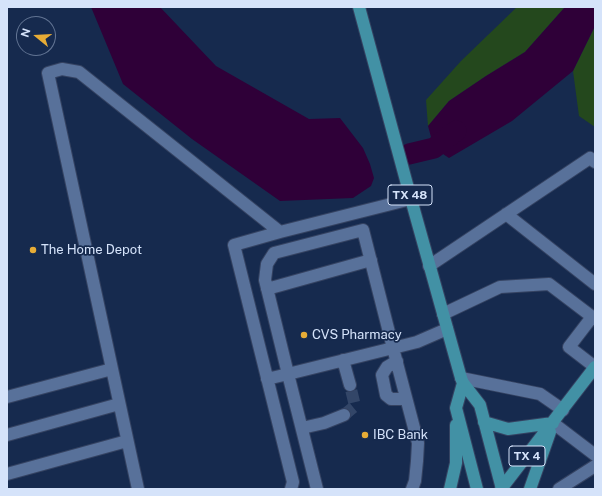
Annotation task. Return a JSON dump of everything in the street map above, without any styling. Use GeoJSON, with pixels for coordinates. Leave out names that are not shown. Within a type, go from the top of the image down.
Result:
{"type":"FeatureCollection","features":[{"type":"Feature","properties":{"kind":"main road","name":"TX 48"},"geometry":{"type":"LineString","coordinates":[[359,7],[447,330],[462,380],[480,405],[502,489]]}},
{"type":"Feature","properties":{"kind":"main road","name":"TX 4"},"geometry":{"type":"LineString","coordinates":[[502,489],[595,367]]}},
{"type":"Feature","properties":{"kind":"main road"},"geometry":{"type":"LineString","coordinates":[[450,489],[456,463],[456,408],[462,380]]}},
{"type":"Feature","properties":{"kind":"main road"},"geometry":{"type":"LineString","coordinates":[[456,408],[477,489]]}},
{"type":"Feature","properties":{"kind":"main road"},"geometry":{"type":"LineString","coordinates":[[484,422],[508,429],[553,423]]}},
{"type":"Feature","properties":{"kind":"main road","name":"TX 4"},"geometry":{"type":"LineString","coordinates":[[530,489],[553,423]]}},
{"type":"Feature","properties":{"kind":"lane"},"geometry":{"type":"LineString","coordinates":[[138,489],[48,73],[62,69],[79,72],[274,234]]}},
{"type":"Feature","properties":{"kind":"lane"},"geometry":{"type":"LineString","coordinates":[[430,266],[590,158],[595,162]]}},
{"type":"Feature","properties":{"kind":"lane"},"geometry":{"type":"LineString","coordinates":[[291,489],[293,482],[234,245],[411,199]]}},
{"type":"Feature","properties":{"kind":"lane"},"geometry":{"type":"LineString","coordinates":[[506,214],[595,284]]}},
{"type":"Feature","properties":{"kind":"lane"},"geometry":{"type":"LineString","coordinates":[[337,218],[341,236]]}},
{"type":"Feature","properties":{"kind":"lane"},"geometry":{"type":"LineString","coordinates":[[274,253],[363,230],[418,443],[416,474],[412,489]]}},
{"type":"Feature","properties":{"kind":"lane"},"geometry":{"type":"LineString","coordinates":[[274,234],[274,253],[267,264],[265,280],[317,489]]}},
{"type":"Feature","properties":{"kind":"lane"},"geometry":{"type":"LineString","coordinates":[[267,289],[370,260]]}},
{"type":"Feature","properties":{"kind":"lane"},"geometry":{"type":"LineString","coordinates":[[443,314],[500,287],[549,284],[594,318],[569,347],[595,367]]}},
{"type":"Feature","properties":{"kind":"lane"},"geometry":{"type":"LineString","coordinates":[[268,379],[417,342],[447,330]]}},
{"type":"Feature","properties":{"kind":"lane"},"geometry":{"type":"LineString","coordinates":[[343,360],[350,386]]}},
{"type":"Feature","properties":{"kind":"lane"},"geometry":{"type":"LineString","coordinates":[[397,362],[386,367],[382,375],[386,395],[391,399],[406,400]]}},
{"type":"Feature","properties":{"kind":"lane"},"geometry":{"type":"LineString","coordinates":[[7,397],[112,369]]}},
{"type":"Feature","properties":{"kind":"lane"},"geometry":{"type":"LineString","coordinates":[[462,380],[540,394],[563,410]]}},
{"type":"Feature","properties":{"kind":"lane"},"geometry":{"type":"LineString","coordinates":[[7,435],[119,404]]}},
{"type":"Feature","properties":{"kind":"lane"},"geometry":{"type":"LineString","coordinates":[[302,428],[324,423],[344,415]]}},
{"type":"Feature","properties":{"kind":"lane"},"geometry":{"type":"LineString","coordinates":[[553,423],[595,455]]}},
{"type":"Feature","properties":{"kind":"lane"},"geometry":{"type":"LineString","coordinates":[[7,474],[127,441]]}},
{"type":"Feature","properties":{"kind":"lane"},"geometry":{"type":"LineString","coordinates":[[285,450],[306,446]]}},
{"type":"Feature","properties":{"kind":"lane"},"geometry":{"type":"LineString","coordinates":[[559,489],[595,466]]}},
{"type":"Feature","properties":{"kind":"green space"},"geometry":{"type":"Polygon","coordinates":[[[517,7],[565,7],[525,52],[449,101],[428,126],[426,100],[461,61],[517,7]]]}},
{"type":"Feature","properties":{"kind":"green space"},"geometry":{"type":"Polygon","coordinates":[[[595,26],[595,127],[579,116],[573,71],[595,26]]]}},
{"type":"Feature","properties":{"kind":"shaded area"},"geometry":{"type":"Polygon","coordinates":[[[91,7],[160,7],[216,66],[309,119],[340,118],[363,148],[374,178],[371,186],[353,198],[280,201],[192,139],[123,84],[91,7]]]}},
{"type":"Feature","properties":{"kind":"shaded area"},"geometry":{"type":"Polygon","coordinates":[[[565,7],[595,7],[595,26],[573,71],[512,121],[449,158],[434,148],[428,126],[449,101],[525,52],[565,7]]]}},
{"type":"Feature","properties":{"kind":"waterway"},"geometry":{"type":"LineString","coordinates":[[409,154],[434,148],[456,131]]}},
{"type":"Feature","properties":{"kind":"tunnel"},"geometry":{"type":"LineString","coordinates":[[344,415],[355,406],[350,385]]}},
{"type":"Feature","properties":{"kind":"place","name":"The Home Depot"},"geometry":{"type":"Point","coordinates":[33,250]}},
{"type":"Feature","properties":{"kind":"place","name":"CVS Pharmacy"},"geometry":{"type":"Point","coordinates":[304,335]}},
{"type":"Feature","properties":{"kind":"place","name":"IBC Bank"},"geometry":{"type":"Point","coordinates":[365,435]}}]}
